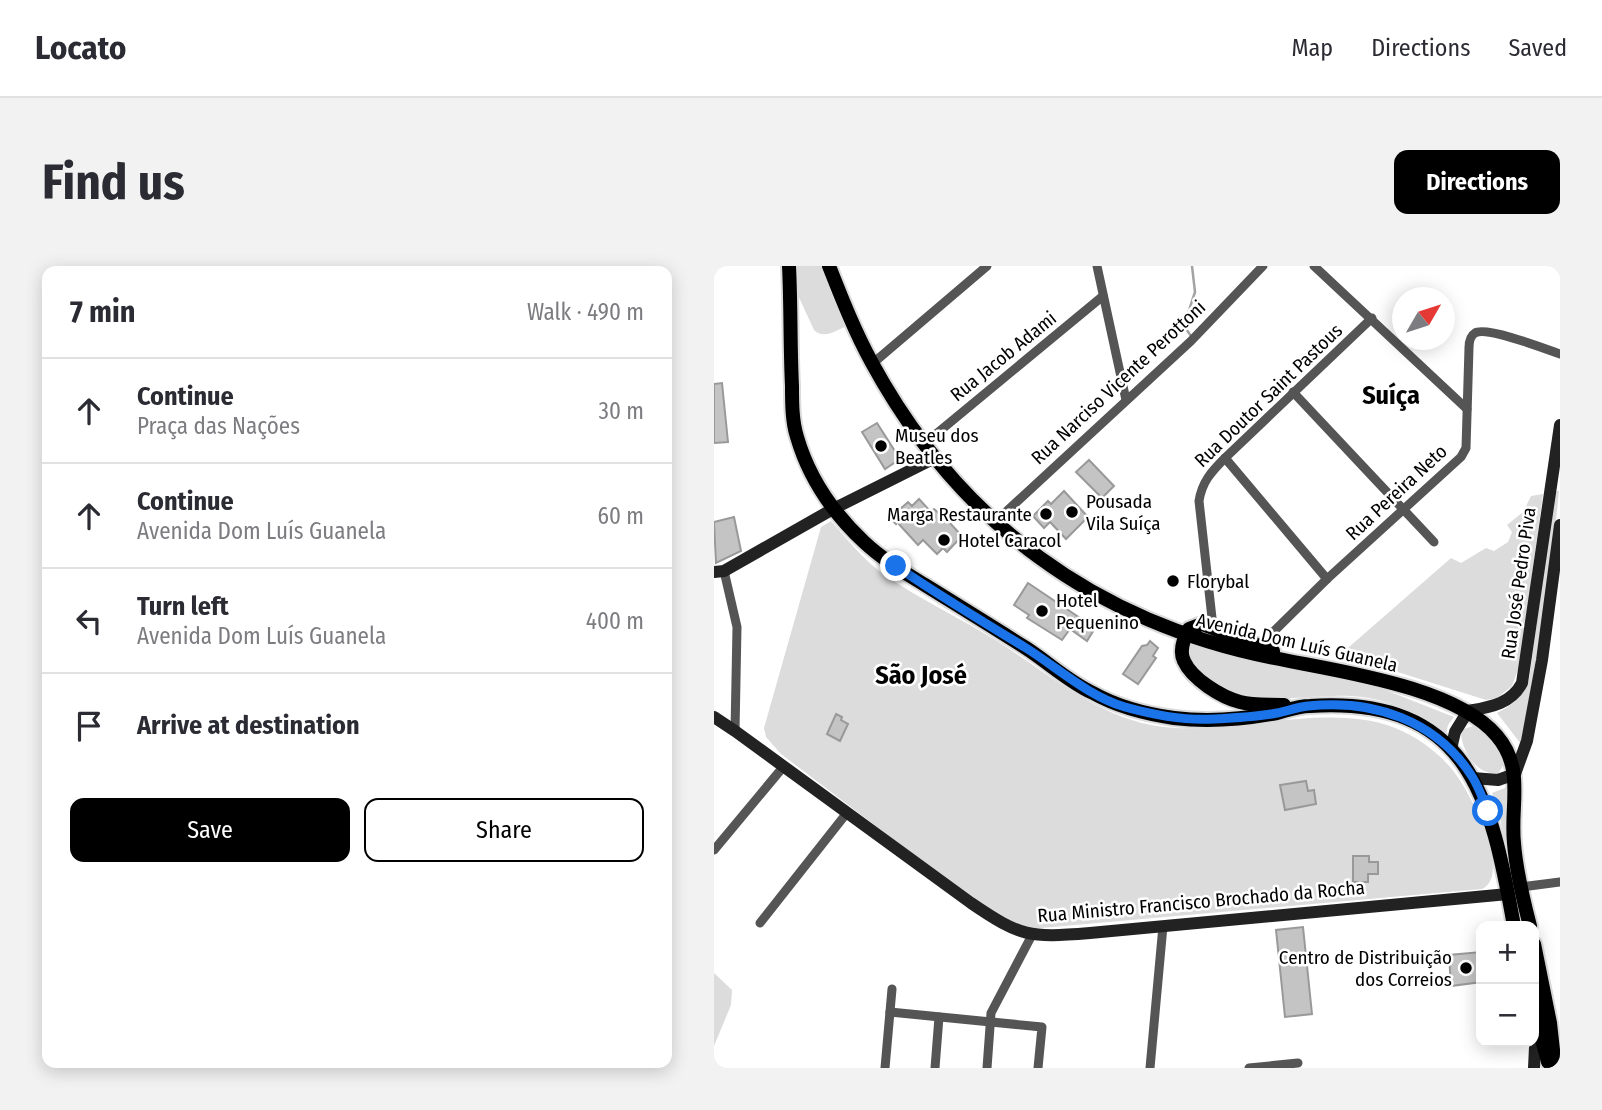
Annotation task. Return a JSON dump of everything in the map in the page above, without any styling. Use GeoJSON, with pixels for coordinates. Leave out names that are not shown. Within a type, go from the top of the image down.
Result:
{"type":"FeatureCollection","features":[{"type":"Feature","properties":{"kind":"main road"},"geometry":{"type":"LineString","coordinates":[[789,266],[791,369],[796,435],[811,471],[833,509],[865,543],[910,576],[1027,649],[1091,693],[1121,706],[1178,719],[1275,713],[1307,706]]}},
{"type":"Feature","properties":{"kind":"main road","name":"Avenida Dom Luís Guanela"},"geometry":{"type":"LineString","coordinates":[[829,266],[872,364],[893,400],[924,444],[964,492],[1020,544],[1072,580],[1118,606],[1185,635],[1247,652],[1374,679],[1419,692],[1468,711],[1497,736],[1511,760],[1515,774]]}},
{"type":"Feature","properties":{"kind":"main road"},"geometry":{"type":"LineString","coordinates":[[1304,663],[1213,627],[1194,625],[1185,635],[1182,652],[1184,661],[1198,676],[1219,693],[1238,701],[1251,704],[1356,705],[1374,708],[1422,727],[1451,748],[1473,778],[1528,921]]}},
{"type":"Feature","properties":{"kind":"main road"},"geometry":{"type":"LineString","coordinates":[[1514,921],[1515,774]]}},
{"type":"Feature","properties":{"kind":"main road"},"geometry":{"type":"LineString","coordinates":[[1539,969],[1557,1066],[1550,1064],[1544,1054],[1539,1032]]}},
{"type":"Feature","properties":{"kind":"main road"},"geometry":{"type":"LineString","coordinates":[[1534,1047],[1536,1068]]}},
{"type":"Feature","properties":{"kind":"street"},"geometry":{"type":"LineString","coordinates":[[872,364],[987,266]]}},
{"type":"Feature","properties":{"kind":"street"},"geometry":{"type":"LineString","coordinates":[[1097,266],[1126,400]]}},
{"type":"Feature","properties":{"kind":"street","name":"Rua Narciso Vicente Perottoni"},"geometry":{"type":"LineString","coordinates":[[996,521],[1191,341],[1263,266]]}},
{"type":"Feature","properties":{"kind":"street"},"geometry":{"type":"LineString","coordinates":[[1314,266],[1467,409]]}},
{"type":"Feature","properties":{"kind":"street","name":"Rua Jacob Adami"},"geometry":{"type":"LineString","coordinates":[[924,444],[1103,296]]}},
{"type":"Feature","properties":{"kind":"street","name":"Rua Doutor Saint Pastous"},"geometry":{"type":"LineString","coordinates":[[1213,627],[1199,501],[1201,486],[1225,458],[1372,318]]}},
{"type":"Feature","properties":{"kind":"street","name":"Rua Pereira Neto"},"geometry":{"type":"LineString","coordinates":[[1259,645],[1461,457],[1466,448],[1469,348],[1474,333],[1482,331],[1495,334],[1560,354]]}},
{"type":"Feature","properties":{"kind":"street"},"geometry":{"type":"LineString","coordinates":[[1293,392],[1434,542]]}},
{"type":"Feature","properties":{"kind":"street","name":"Rua José Pedro Piva"},"geometry":{"type":"LineString","coordinates":[[1468,711],[1501,703],[1517,692],[1522,682],[1560,425]]}},
{"type":"Feature","properties":{"kind":"street"},"geometry":{"type":"LineString","coordinates":[[736,730],[737,627],[719,571],[935,458]]}},
{"type":"Feature","properties":{"kind":"street"},"geometry":{"type":"LineString","coordinates":[[1225,458],[1327,579]]}},
{"type":"Feature","properties":{"kind":"street","name":"Rua José Pedro Piva"},"geometry":{"type":"LineString","coordinates":[[1515,774],[1527,741],[1540,673],[1560,525]]}},
{"type":"Feature","properties":{"kind":"street"},"geometry":{"type":"LineString","coordinates":[[1451,748],[1455,732],[1468,711]]}},
{"type":"Feature","properties":{"kind":"street","name":"Rua Ministro Francisco Brochado da Rocha"},"geometry":{"type":"LineString","coordinates":[[714,717],[736,730],[846,814],[998,921],[1013,930],[1032,935],[1064,935],[1163,926],[1514,891]]}},
{"type":"Feature","properties":{"kind":"street"},"geometry":{"type":"LineString","coordinates":[[714,850],[784,766]]}},
{"type":"Feature","properties":{"kind":"street"},"geometry":{"type":"LineString","coordinates":[[1473,778],[1498,780],[1515,774]]}},
{"type":"Feature","properties":{"kind":"street"},"geometry":{"type":"LineString","coordinates":[[760,923],[846,814]]}},
{"type":"Feature","properties":{"kind":"street"},"geometry":{"type":"LineString","coordinates":[[1514,891],[1560,882]]}},
{"type":"Feature","properties":{"kind":"street"},"geometry":{"type":"LineString","coordinates":[[1150,1068],[1163,926]]}},
{"type":"Feature","properties":{"kind":"street"},"geometry":{"type":"LineString","coordinates":[[987,1068],[991,1013],[1032,935]]}},
{"type":"Feature","properties":{"kind":"street"},"geometry":{"type":"LineString","coordinates":[[885,1068],[892,989]]}},
{"type":"Feature","properties":{"kind":"street"},"geometry":{"type":"LineString","coordinates":[[890,1012],[1042,1027],[1038,1068]]}},
{"type":"Feature","properties":{"kind":"street"},"geometry":{"type":"LineString","coordinates":[[935,1068],[939,1017]]}},
{"type":"Feature","properties":{"kind":"street"},"geometry":{"type":"LineString","coordinates":[[1249,1068],[1298,1063]]}},
{"type":"Feature","properties":{"kind":"shaded area"},"geometry":{"type":"Polygon","coordinates":[[[795,266],[823,266],[847,326],[826,334],[814,330],[796,291],[795,266]]]}},
{"type":"Feature","properties":{"kind":"shaded area"},"geometry":{"type":"Polygon","coordinates":[[[1555,491],[1559,491],[1552,555],[1521,744],[1497,713],[1517,700],[1529,680],[1555,491]]]}},
{"type":"Feature","properties":{"kind":"shaded area"},"geometry":{"type":"Polygon","coordinates":[[[1543,494],[1520,664],[1512,686],[1497,698],[1486,700],[1341,654],[1451,558],[1461,563],[1486,548],[1494,551],[1508,542],[1512,532],[1507,525],[1523,512],[1531,496],[1543,494]]]}},
{"type":"Feature","properties":{"kind":"shaded area"},"geometry":{"type":"Polygon","coordinates":[[[831,521],[883,574],[997,641],[1059,683],[1126,718],[1150,725],[1203,728],[1351,718],[1379,723],[1410,735],[1429,747],[1445,762],[1467,792],[1490,849],[1493,866],[1491,880],[1482,889],[1030,929],[1005,924],[781,754],[766,737],[764,728],[821,527],[831,521]]]}},
{"type":"Feature","properties":{"kind":"shaded area"},"geometry":{"type":"Polygon","coordinates":[[[1188,643],[1249,659],[1352,680],[1454,717],[1446,734],[1410,712],[1369,698],[1264,698],[1243,694],[1224,687],[1200,671],[1190,657],[1188,643]]]}},
{"type":"Feature","properties":{"kind":"shaded area"},"geometry":{"type":"Polygon","coordinates":[[[1473,726],[1489,737],[1500,752],[1504,764],[1498,774],[1484,771],[1468,756],[1461,735],[1464,729],[1473,726]]]}},
{"type":"Feature","properties":{"kind":"shaded area"},"geometry":{"type":"Polygon","coordinates":[[[1510,786],[1524,921],[1520,921],[1499,813],[1492,793],[1510,786]]]}},
{"type":"Feature","properties":{"kind":"shaded area"},"geometry":{"type":"Polygon","coordinates":[[[714,973],[732,990],[731,1005],[714,1046],[714,973]]]}},
{"type":"Feature","properties":{"kind":"building"},"geometry":{"type":"Polygon","coordinates":[[[722,383],[728,442],[714,443],[714,384],[722,383]]]}},
{"type":"Feature","properties":{"kind":"building","name":"Museu dos Beatles"},"geometry":{"type":"Polygon","coordinates":[[[877,423],[900,459],[885,469],[862,432],[877,423]]]}},
{"type":"Feature","properties":{"kind":"building"},"geometry":{"type":"Polygon","coordinates":[[[1089,460],[1114,486],[1102,498],[1076,472],[1089,460]]]}},
{"type":"Feature","properties":{"kind":"building","name":"Pousada Vila Suíça"},"geometry":{"type":"Polygon","coordinates":[[[1064,491],[1088,517],[1066,539],[1050,522],[1044,528],[1033,516],[1048,501],[1051,504],[1064,491]]]}},
{"type":"Feature","properties":{"kind":"building"},"geometry":{"type":"Polygon","coordinates":[[[919,499],[931,512],[934,509],[962,536],[947,552],[943,548],[937,554],[923,540],[918,545],[890,518],[908,502],[912,506],[919,499]]]}},
{"type":"Feature","properties":{"kind":"building"},"geometry":{"type":"Polygon","coordinates":[[[734,517],[741,551],[716,563],[714,522],[734,517]]]}},
{"type":"Feature","properties":{"kind":"building"},"geometry":{"type":"Polygon","coordinates":[[[1028,583],[1095,628],[1087,641],[1070,629],[1062,640],[1027,618],[1029,615],[1014,605],[1028,583]]]}},
{"type":"Feature","properties":{"kind":"building"},"geometry":{"type":"Polygon","coordinates":[[[1150,641],[1158,648],[1153,656],[1156,658],[1138,684],[1123,674],[1142,646],[1150,641]]]}},
{"type":"Feature","properties":{"kind":"building"},"geometry":{"type":"Polygon","coordinates":[[[836,714],[848,724],[840,741],[827,734],[836,714]]]}},
{"type":"Feature","properties":{"kind":"building"},"geometry":{"type":"Polygon","coordinates":[[[1306,781],[1308,791],[1314,790],[1316,804],[1285,810],[1280,785],[1306,781]]]}},
{"type":"Feature","properties":{"kind":"building"},"geometry":{"type":"Polygon","coordinates":[[[1353,856],[1369,856],[1369,862],[1378,862],[1378,874],[1368,874],[1368,882],[1353,882],[1353,856]]]}},
{"type":"Feature","properties":{"kind":"building"},"geometry":{"type":"Polygon","coordinates":[[[1303,927],[1312,1014],[1285,1017],[1276,930],[1303,927]]]}},
{"type":"Feature","properties":{"kind":"building","name":"Centro de Distribuição dos Correios"},"geometry":{"type":"Polygon","coordinates":[[[1476,952],[1476,983],[1451,986],[1449,955],[1476,952]]]}},
{"type":"Feature","properties":{"kind":"waterway"},"geometry":{"type":"LineString","coordinates":[[1191,336],[1184,326],[1195,292],[1192,266]]}},
{"type":"Feature","properties":{"kind":"place","name":"Museu dos Beatles"},"geometry":{"type":"Point","coordinates":[881,446]}},
{"type":"Feature","properties":{"kind":"place","name":"Pousada Vila Suíça"},"geometry":{"type":"Point","coordinates":[1072,512]}},
{"type":"Feature","properties":{"kind":"place","name":"Marga Restaurante"},"geometry":{"type":"Point","coordinates":[1046,514]}},
{"type":"Feature","properties":{"kind":"place","name":"Hotel Caracol"},"geometry":{"type":"Point","coordinates":[944,540]}},
{"type":"Feature","properties":{"kind":"place","name":"Florybal"},"geometry":{"type":"Point","coordinates":[1173,581]}},
{"type":"Feature","properties":{"kind":"place","name":"Hotel Pequenino"},"geometry":{"type":"Point","coordinates":[1042,611]}},
{"type":"Feature","properties":{"kind":"place","name":"Centro de Distribuição dos Correios"},"geometry":{"type":"Point","coordinates":[1466,968]}},
{"type":"Feature","properties":{"kind":"district","name":"Suíça"},"geometry":{"type":"Point","coordinates":[1391,395]}},
{"type":"Feature","properties":{"kind":"district","name":"São José"},"geometry":{"type":"Point","coordinates":[921,675]}},
{"type":"Feature","properties":{"kind":"route"},"geometry":{"type":"LineString","coordinates":[[896,566],[1091,693],[1121,706],[1178,719],[1212,719],[1275,713],[1307,706],[1356,705],[1408,719],[1451,748],[1473,778],[1488,811]]}}]}
